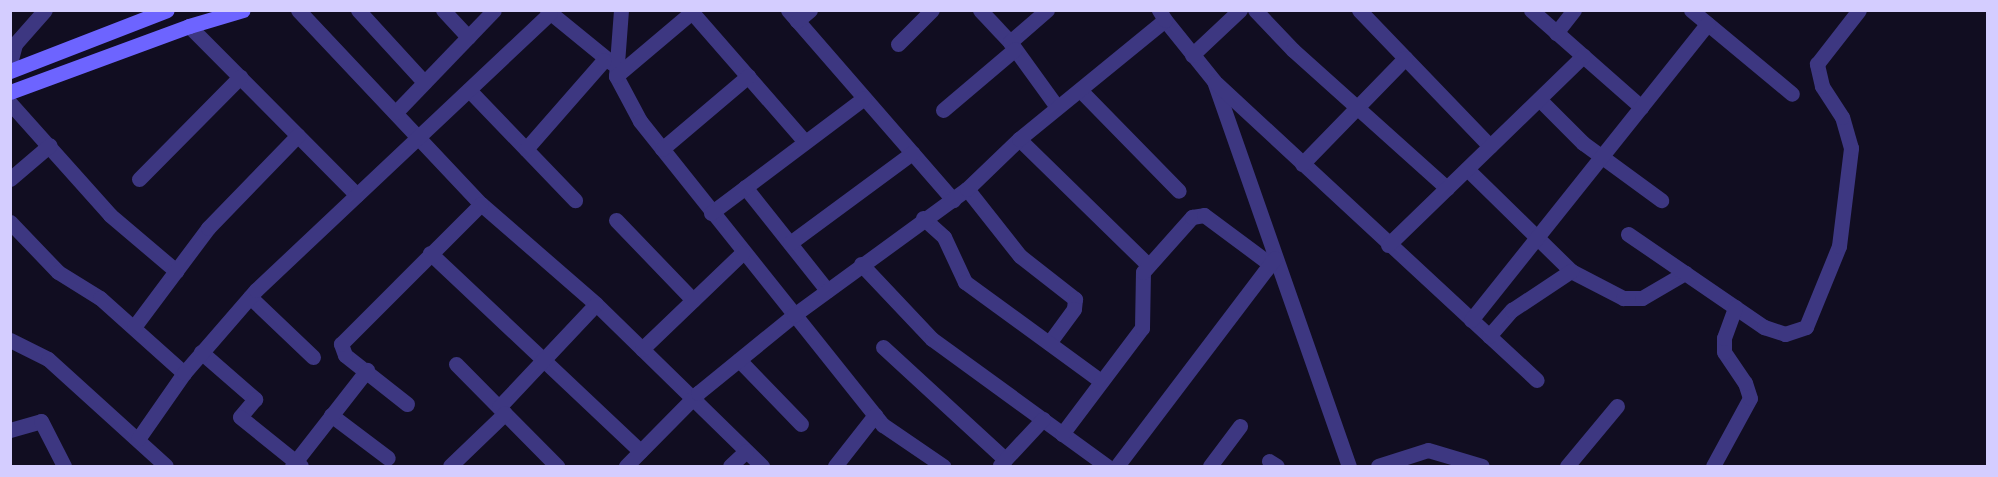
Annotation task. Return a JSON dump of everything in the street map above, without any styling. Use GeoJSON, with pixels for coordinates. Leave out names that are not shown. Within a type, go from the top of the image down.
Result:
{"type":"FeatureCollection","features":[{"type":"Feature","properties":{"kind":"street"},"geometry":{"type":"LineString","coordinates":[[10,63],[15,44],[45,10]]}},
{"type":"Feature","properties":{"kind":"street"},"geometry":{"type":"LineString","coordinates":[[10,71],[167,10]]}},
{"type":"Feature","properties":{"kind":"street"},"geometry":{"type":"LineString","coordinates":[[10,92],[221,13],[243,10]]}},
{"type":"Feature","properties":{"kind":"street"},"geometry":{"type":"LineString","coordinates":[[298,10],[481,204],[596,304],[762,466]]}},
{"type":"Feature","properties":{"kind":"street"},"geometry":{"type":"LineString","coordinates":[[358,10],[424,82]]}},
{"type":"Feature","properties":{"kind":"street"},"geometry":{"type":"LineString","coordinates":[[443,10],[468,37]]}},
{"type":"Feature","properties":{"kind":"street"},"geometry":{"type":"LineString","coordinates":[[396,112],[494,10]]}},
{"type":"Feature","properties":{"kind":"street"},"geometry":{"type":"LineString","coordinates":[[611,67],[621,10]]}},
{"type":"Feature","properties":{"kind":"street"},"geometry":{"type":"LineString","coordinates":[[810,10],[793,16],[953,200]]}},
{"type":"Feature","properties":{"kind":"street"},"geometry":{"type":"LineString","coordinates":[[898,44],[933,10]]}},
{"type":"Feature","properties":{"kind":"street"},"geometry":{"type":"LineString","coordinates":[[980,10],[1012,46],[1057,107]]}},
{"type":"Feature","properties":{"kind":"street"},"geometry":{"type":"LineString","coordinates":[[943,110],[1047,10]]}},
{"type":"Feature","properties":{"kind":"street"},"geometry":{"type":"LineString","coordinates":[[1192,55],[1239,10]]}},
{"type":"Feature","properties":{"kind":"street"},"geometry":{"type":"LineString","coordinates":[[1256,10],[1356,107],[1447,188]]}},
{"type":"Feature","properties":{"kind":"street"},"geometry":{"type":"LineString","coordinates":[[1359,10],[1490,146]]}},
{"type":"Feature","properties":{"kind":"street"},"geometry":{"type":"LineString","coordinates":[[1531,10],[1641,107]]}},
{"type":"Feature","properties":{"kind":"street"},"geometry":{"type":"LineString","coordinates":[[1557,33],[1574,10]]}},
{"type":"Feature","properties":{"kind":"street"},"geometry":{"type":"LineString","coordinates":[[1691,10],[1792,94]]}},
{"type":"Feature","properties":{"kind":"street"},"geometry":{"type":"LineString","coordinates":[[1628,234],[1764,327],[1785,334],[1801,331],[1810,320],[1839,246],[1851,148],[1842,117],[1822,86],[1817,64],[1859,10]]}},
{"type":"Feature","properties":{"kind":"street"},"geometry":{"type":"LineString","coordinates":[[526,149],[611,67],[692,11],[805,142]]}},
{"type":"Feature","properties":{"kind":"street"},"geometry":{"type":"LineString","coordinates":[[138,439],[184,373],[250,297],[420,137],[548,12],[611,67],[640,122],[742,253],[875,415],[923,461],[943,466]]}},
{"type":"Feature","properties":{"kind":"street"},"geometry":{"type":"LineString","coordinates":[[626,466],[693,399],[739,360],[861,264],[967,189],[1020,139],[1080,90],[1162,15],[1214,81],[1388,245],[1537,380]]}},
{"type":"Feature","properties":{"kind":"street"},"geometry":{"type":"LineString","coordinates":[[1471,320],[1707,24]]}},
{"type":"Feature","properties":{"kind":"street"},"geometry":{"type":"LineString","coordinates":[[189,26],[357,195]]}},
{"type":"Feature","properties":{"kind":"street"},"geometry":{"type":"LineString","coordinates":[[1388,245],[1583,56]]}},
{"type":"Feature","properties":{"kind":"street"},"geometry":{"type":"LineString","coordinates":[[1302,164],[1405,58]]}},
{"type":"Feature","properties":{"kind":"street"},"geometry":{"type":"LineString","coordinates":[[139,179],[240,76]]}},
{"type":"Feature","properties":{"kind":"street"},"geometry":{"type":"LineString","coordinates":[[662,149],[748,76]]}},
{"type":"Feature","properties":{"kind":"street"},"geometry":{"type":"LineString","coordinates":[[1214,81],[1274,260],[1349,466]]}},
{"type":"Feature","properties":{"kind":"street"},"geometry":{"type":"LineString","coordinates":[[469,90],[575,200]]}},
{"type":"Feature","properties":{"kind":"street"},"geometry":{"type":"LineString","coordinates":[[1080,90],[1179,191]]}},
{"type":"Feature","properties":{"kind":"street"},"geometry":{"type":"LineString","coordinates":[[711,213],[864,98]]}},
{"type":"Feature","properties":{"kind":"street"},"geometry":{"type":"LineString","coordinates":[[1539,99],[1601,157],[1661,200]]}},
{"type":"Feature","properties":{"kind":"street"},"geometry":{"type":"LineString","coordinates":[[10,103],[50,145],[110,215],[176,271]]}},
{"type":"Feature","properties":{"kind":"street"},"geometry":{"type":"LineString","coordinates":[[134,327],[208,228],[298,135]]}},
{"type":"Feature","properties":{"kind":"street"},"geometry":{"type":"LineString","coordinates":[[1020,139],[1148,265]]}},
{"type":"Feature","properties":{"kind":"street"},"geometry":{"type":"LineString","coordinates":[[10,179],[50,145]]}},
{"type":"Feature","properties":{"kind":"street"},"geometry":{"type":"LineString","coordinates":[[790,243],[912,153]]}},
{"type":"Feature","properties":{"kind":"street"},"geometry":{"type":"LineString","coordinates":[[1467,169],[1571,271],[1632,300],[1685,273]]}},
{"type":"Feature","properties":{"kind":"street"},"geometry":{"type":"LineString","coordinates":[[745,187],[827,290]]}},
{"type":"Feature","properties":{"kind":"street"},"geometry":{"type":"LineString","coordinates":[[967,189],[1020,256],[1074,299],[1074,309],[1049,344]]}},
{"type":"Feature","properties":{"kind":"street"},"geometry":{"type":"LineString","coordinates":[[406,404],[367,370],[345,355],[341,344],[481,204]]}},
{"type":"Feature","properties":{"kind":"street"},"geometry":{"type":"LineString","coordinates":[[1062,434],[1142,328],[1141,279],[1148,265],[1198,214],[1204,215],[1274,260]]}},
{"type":"Feature","properties":{"kind":"street"},"geometry":{"type":"LineString","coordinates":[[923,218],[944,237],[964,282],[1101,381]]}},
{"type":"Feature","properties":{"kind":"street"},"geometry":{"type":"LineString","coordinates":[[616,220],[693,300]]}},
{"type":"Feature","properties":{"kind":"street"},"geometry":{"type":"LineString","coordinates":[[10,222],[58,272],[100,298],[184,373]]}},
{"type":"Feature","properties":{"kind":"street"},"geometry":{"type":"LineString","coordinates":[[430,253],[640,451]]}},
{"type":"Feature","properties":{"kind":"street"},"geometry":{"type":"LineString","coordinates":[[642,349],[742,253]]}},
{"type":"Feature","properties":{"kind":"street"},"geometry":{"type":"LineString","coordinates":[[1117,466],[1274,260]]}},
{"type":"Feature","properties":{"kind":"street"},"geometry":{"type":"LineString","coordinates":[[861,264],[932,339],[1107,466]]}},
{"type":"Feature","properties":{"kind":"street"},"geometry":{"type":"LineString","coordinates":[[1489,336],[1512,310],[1571,271]]}},
{"type":"Feature","properties":{"kind":"street"},"geometry":{"type":"LineString","coordinates":[[250,297],[313,357]]}},
{"type":"Feature","properties":{"kind":"street"},"geometry":{"type":"LineString","coordinates":[[450,466],[502,410],[543,360],[596,304]]}},
{"type":"Feature","properties":{"kind":"street"},"geometry":{"type":"LineString","coordinates":[[1713,466],[1750,398],[1745,382],[1724,352],[1724,338],[1736,307]]}},
{"type":"Feature","properties":{"kind":"street"},"geometry":{"type":"LineString","coordinates":[[10,340],[48,359],[166,466]]}},
{"type":"Feature","properties":{"kind":"street"},"geometry":{"type":"LineString","coordinates":[[883,347],[1002,463],[1043,419]]}},
{"type":"Feature","properties":{"kind":"street"},"geometry":{"type":"LineString","coordinates":[[201,352],[255,399],[240,417],[296,465],[331,415],[367,370]]}},
{"type":"Feature","properties":{"kind":"street"},"geometry":{"type":"LineString","coordinates":[[739,360],[801,424]]}},
{"type":"Feature","properties":{"kind":"street"},"geometry":{"type":"LineString","coordinates":[[456,364],[502,410],[548,463]]}},
{"type":"Feature","properties":{"kind":"street"},"geometry":{"type":"LineString","coordinates":[[1567,466],[1617,406]]}},
{"type":"Feature","properties":{"kind":"street"},"geometry":{"type":"LineString","coordinates":[[331,415],[388,458]]}},
{"type":"Feature","properties":{"kind":"street"},"geometry":{"type":"LineString","coordinates":[[835,466],[875,415]]}},
{"type":"Feature","properties":{"kind":"street"},"geometry":{"type":"LineString","coordinates":[[10,430],[41,421],[64,466]]}},
{"type":"Feature","properties":{"kind":"street"},"geometry":{"type":"LineString","coordinates":[[1210,466],[1240,426]]}},
{"type":"Feature","properties":{"kind":"street"},"geometry":{"type":"LineString","coordinates":[[1378,466],[1428,450],[1482,466]]}},
{"type":"Feature","properties":{"kind":"street"},"geometry":{"type":"LineString","coordinates":[[730,466],[746,451]]}}]}
